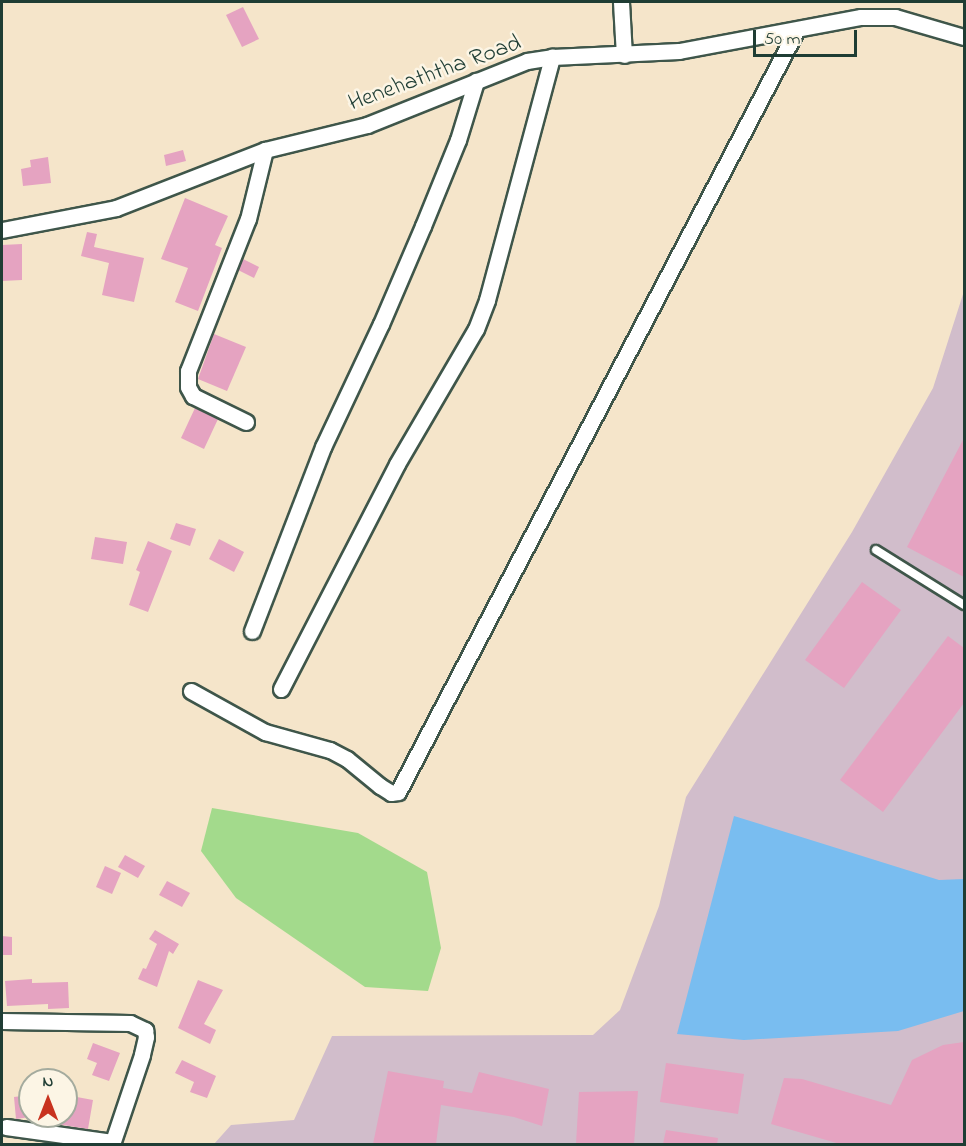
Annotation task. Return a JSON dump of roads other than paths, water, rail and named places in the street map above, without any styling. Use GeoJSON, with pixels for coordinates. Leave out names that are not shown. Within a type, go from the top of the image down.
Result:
{"type":"FeatureCollection","features":[{"type":"Feature","properties":{"kind":"street"},"geometry":{"type":"LineString","coordinates":[[621,2],[624,55]]}},
{"type":"Feature","properties":{"kind":"street","name":"Henehaththa Road"},"geometry":{"type":"LineString","coordinates":[[2,230],[116,208],[265,150],[367,125],[527,61],[552,57],[679,51],[796,31],[861,17],[895,17],[964,38]]}},
{"type":"Feature","properties":{"kind":"street"},"geometry":{"type":"LineString","coordinates":[[191,691],[265,732],[330,750],[347,759],[380,786],[392,793],[398,792],[796,31]]}},
{"type":"Feature","properties":{"kind":"street"},"geometry":{"type":"LineString","coordinates":[[281,689],[397,464],[476,328],[487,300],[552,57]]}},
{"type":"Feature","properties":{"kind":"street"},"geometry":{"type":"LineString","coordinates":[[252,631],[323,447],[381,324],[428,215],[458,140],[476,81]]}},
{"type":"Feature","properties":{"kind":"street"},"geometry":{"type":"LineString","coordinates":[[246,422],[193,396],[188,387],[188,371],[248,219],[265,150]]}},
{"type":"Feature","properties":{"kind":"street"},"geometry":{"type":"LineString","coordinates":[[2,1021],[130,1023],[145,1030],[146,1037],[112,1144],[105,1141],[6,1127]]}},
{"type":"Feature","properties":{"kind":"lane"},"geometry":{"type":"LineString","coordinates":[[876,550],[964,604]]}},
{"type":"Feature","properties":{"kind":"water"},"geometry":{"type":"Polygon","coordinates":[[[734,816],[939,880],[964,879],[964,1011],[898,1031],[744,1040],[677,1034],[734,816]]]}}]}
